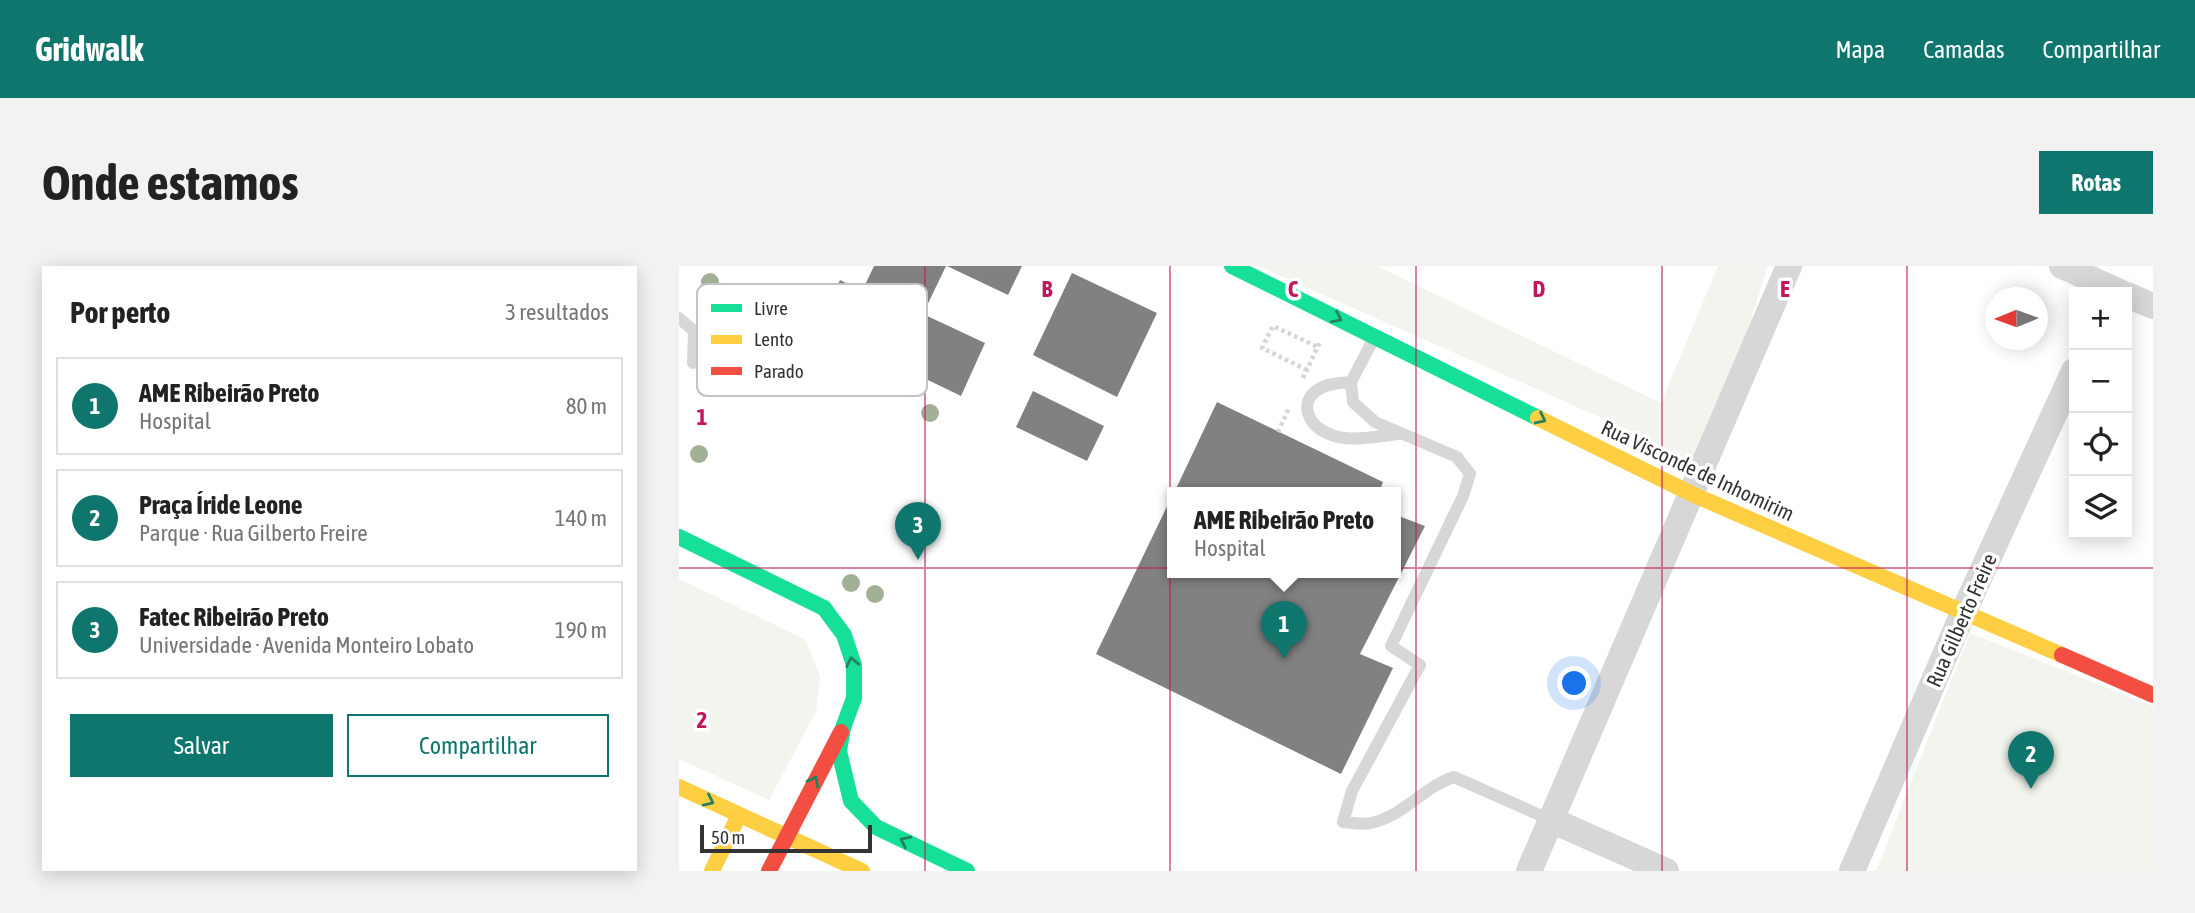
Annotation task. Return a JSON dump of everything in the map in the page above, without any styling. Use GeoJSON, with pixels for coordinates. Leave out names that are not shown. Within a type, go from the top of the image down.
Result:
{"type":"FeatureCollection","features":[{"type":"Feature","properties":{"kind":"street","name":"Rua Visconde de Inhomirim"},"geometry":{"type":"LineString","coordinates":[[1233,266],[1692,494],[2153,695]]}},
{"type":"Feature","properties":{"kind":"street"},"geometry":{"type":"LineString","coordinates":[[1529,871],[1789,266]]}},
{"type":"Feature","properties":{"kind":"street"},"geometry":{"type":"LineString","coordinates":[[2062,266],[2118,287]]}},
{"type":"Feature","properties":{"kind":"street"},"geometry":{"type":"LineString","coordinates":[[2132,295],[2153,306]]}},
{"type":"Feature","properties":{"kind":"street","name":"Rua Gilberto Freire"},"geometry":{"type":"LineString","coordinates":[[1852,871],[1964,611],[2069,382]]}},
{"type":"Feature","properties":{"kind":"street"},"geometry":{"type":"LineString","coordinates":[[679,537],[824,608],[844,635],[854,665],[854,698],[843,728],[769,871]]}},
{"type":"Feature","properties":{"kind":"street"},"geometry":{"type":"LineString","coordinates":[[843,728],[839,751],[851,801],[876,827],[967,871]]}},
{"type":"Feature","properties":{"kind":"street"},"geometry":{"type":"LineString","coordinates":[[679,787],[862,871]]}},
{"type":"Feature","properties":{"kind":"street"},"geometry":{"type":"LineString","coordinates":[[712,871],[739,815]]}},
{"type":"Feature","properties":{"kind":"street"},"geometry":{"type":"LineString","coordinates":[[1551,820],[1665,871]]}},
{"type":"Feature","properties":{"kind":"lane"},"geometry":{"type":"LineString","coordinates":[[679,318],[694,331],[693,363]]}},
{"type":"Feature","properties":{"kind":"lane"},"geometry":{"type":"LineString","coordinates":[[1374,337],[1350,382],[1353,402],[1375,422],[1457,457],[1470,474],[1463,496],[1391,646],[1420,665],[1352,791],[1343,822],[1370,824],[1404,809],[1436,783],[1454,777],[1551,820]]}},
{"type":"Feature","properties":{"kind":"lane"},"geometry":{"type":"LineString","coordinates":[[1350,382],[1331,383],[1316,390],[1307,405],[1309,418],[1315,428],[1332,436],[1402,434]]}},
{"type":"Feature","properties":{"kind":"path"},"geometry":{"type":"LineString","coordinates":[[1301,383],[1333,316]]}},
{"type":"Feature","properties":{"kind":"path"},"geometry":{"type":"LineString","coordinates":[[1307,370],[1262,348],[1273,326],[1318,347]]}},
{"type":"Feature","properties":{"kind":"path"},"geometry":{"type":"LineString","coordinates":[[1278,432],[1290,407]]}},
{"type":"Feature","properties":{"kind":"shaded area"},"geometry":{"type":"Polygon","coordinates":[[[1258,266],[1377,266],[1661,403],[1718,266],[1768,266],[1703,470],[1647,438],[1258,266]]]}},
{"type":"Feature","properties":{"kind":"shaded area"},"geometry":{"type":"Polygon","coordinates":[[[679,579],[806,640],[820,677],[816,712],[769,800],[679,759],[679,579]]]}},
{"type":"Feature","properties":{"kind":"shaded area"},"geometry":{"type":"Polygon","coordinates":[[[1970,633],[2153,706],[2153,871],[1876,871],[1970,633]]]}},
{"type":"Feature","properties":{"kind":"building"},"geometry":{"type":"Polygon","coordinates":[[[874,266],[946,266],[927,306],[927,284],[865,284],[874,266]]]}},
{"type":"Feature","properties":{"kind":"building"},"geometry":{"type":"Polygon","coordinates":[[[947,266],[1022,266],[1008,295],[947,266]]]}},
{"type":"Feature","properties":{"kind":"building"},"geometry":{"type":"Polygon","coordinates":[[[1072,273],[1157,313],[1117,397],[1033,355],[1072,273]]]}},
{"type":"Feature","properties":{"kind":"building"},"geometry":{"type":"Polygon","coordinates":[[[927,316],[985,343],[961,396],[927,380],[927,316]]]}},
{"type":"Feature","properties":{"kind":"building"},"geometry":{"type":"Polygon","coordinates":[[[1033,391],[1104,426],[1087,461],[1016,427],[1033,391]]]}},
{"type":"Feature","properties":{"kind":"building"},"geometry":{"type":"Polygon","coordinates":[[[1217,402],[1383,482],[1381,487],[1177,487],[1217,402]]]}},
{"type":"Feature","properties":{"kind":"building"},"geometry":{"type":"Polygon","coordinates":[[[1167,506],[1167,578],[1399,578],[1360,654],[1393,668],[1341,774],[1096,654],[1167,506]]]}},
{"type":"Feature","properties":{"kind":"building"},"geometry":{"type":"Polygon","coordinates":[[[1401,517],[1425,526],[1401,573],[1401,517]]]}},
{"type":"Feature","properties":{"kind":"traffic: fast"},"geometry":{"type":"LineString","coordinates":[[1232,266],[1538,418]]}},
{"type":"Feature","properties":{"kind":"traffic: fast"},"geometry":{"type":"LineString","coordinates":[[679,537],[824,608],[844,635],[854,665],[854,698],[843,728],[839,751],[851,801],[876,827],[967,871]]}},
{"type":"Feature","properties":{"kind":"traffic: slow"},"geometry":{"type":"LineString","coordinates":[[1538,418],[1692,494],[2062,655]]}},
{"type":"Feature","properties":{"kind":"traffic: slow"},"geometry":{"type":"LineString","coordinates":[[679,787],[862,871]]}},
{"type":"Feature","properties":{"kind":"traffic: slow"},"geometry":{"type":"LineString","coordinates":[[712,871],[739,815]]}},
{"type":"Feature","properties":{"kind":"traffic: jam"},"geometry":{"type":"LineString","coordinates":[[2062,655],[2153,695]]}},
{"type":"Feature","properties":{"kind":"traffic: jam"},"geometry":{"type":"LineString","coordinates":[[769,871],[841,732]]}},
{"type":"Feature","properties":{"kind":"place","name":"Fatec Ribeirão Preto"},"geometry":{"type":"Point","coordinates":[918,560]}},
{"type":"Feature","properties":{"kind":"place","name":"AME Ribeirão Preto"},"geometry":{"type":"Point","coordinates":[1284,659]}},
{"type":"Feature","properties":{"kind":"place","name":"Praça Íride Leone"},"geometry":{"type":"Point","coordinates":[2031,789]}}]}
